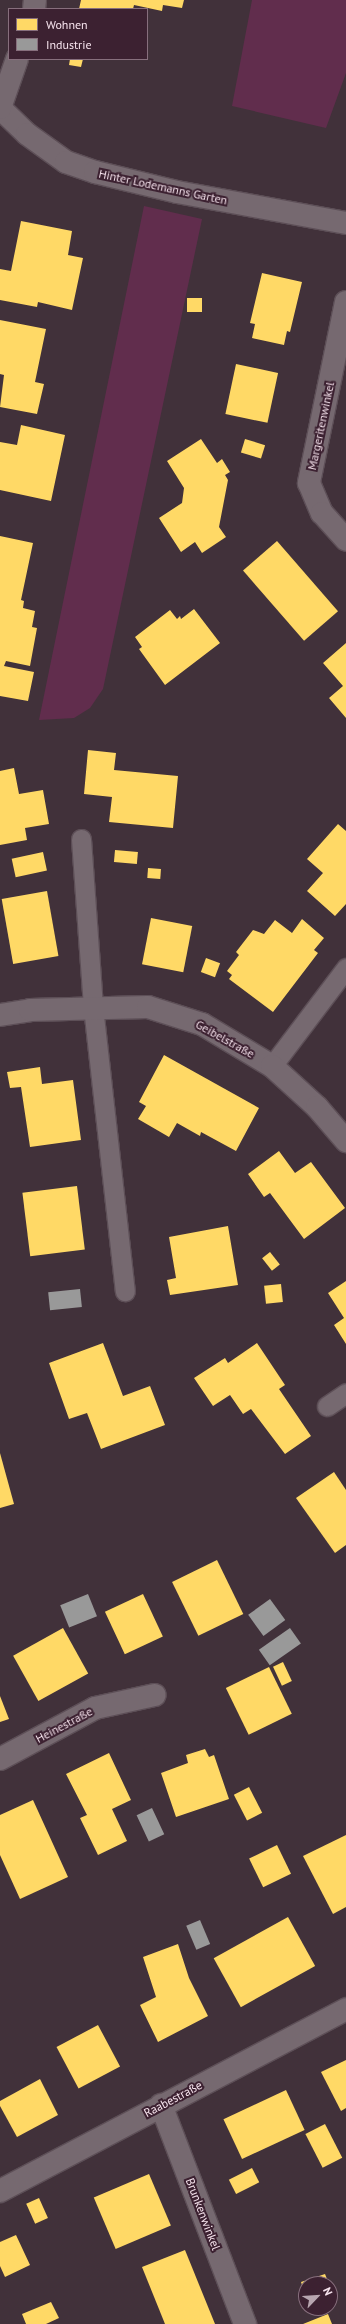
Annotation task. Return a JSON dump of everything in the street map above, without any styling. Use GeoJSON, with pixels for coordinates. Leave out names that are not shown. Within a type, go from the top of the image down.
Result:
{"type":"FeatureCollection","features":[{"type":"Feature","properties":{"kind":"street"},"geometry":{"type":"LineString","coordinates":[[0,108],[18,60]]}},
{"type":"Feature","properties":{"kind":"street","name":"Hinter Lodemanns Garten"},"geometry":{"type":"LineString","coordinates":[[0,108],[27,134],[66,162],[95,172],[177,192],[346,223]]}},
{"type":"Feature","properties":{"kind":"street","name":"Margeritenwinkel"},"geometry":{"type":"LineString","coordinates":[[346,302],[309,483],[322,513],[346,540]]}},
{"type":"Feature","properties":{"kind":"street","name":"Geibelstraße"},"geometry":{"type":"LineString","coordinates":[[0,1015],[30,1010],[93,1007],[148,1007],[202,1024],[272,1066],[317,1107],[346,1141]]}},
{"type":"Feature","properties":{"kind":"street","name":"Heinestraße"},"geometry":{"type":"LineString","coordinates":[[0,1759],[94,1708],[155,1695]]}},
{"type":"Feature","properties":{"kind":"street","name":"Raabestraße"},"geometry":{"type":"LineString","coordinates":[[0,2190],[346,2009]]}},
{"type":"Feature","properties":{"kind":"street","name":"Brunkenwinkel"},"geometry":{"type":"LineString","coordinates":[[161,2105],[245,2324]]}},
{"type":"Feature","properties":{"kind":"lane"},"geometry":{"type":"LineString","coordinates":[[81,840],[93,1007],[125,1291]]}},
{"type":"Feature","properties":{"kind":"lane"},"geometry":{"type":"LineString","coordinates":[[272,1066],[346,968]]}},
{"type":"Feature","properties":{"kind":"lane"},"geometry":{"type":"LineString","coordinates":[[327,1406],[346,1393]]}},
{"type":"Feature","properties":{"kind":"shaded area"},"geometry":{"type":"Polygon","coordinates":[[[252,0],[346,0],[346,73],[326,128],[232,106],[252,0]]]}},
{"type":"Feature","properties":{"kind":"shaded area"},"geometry":{"type":"Polygon","coordinates":[[[144,206],[202,219],[103,689],[90,708],[74,718],[39,720],[144,206]]]}},
{"type":"Feature","properties":{"kind":"building: Wohnen"},"geometry":{"type":"Polygon","coordinates":[[[81,0],[184,0],[182,8],[163,5],[162,11],[134,5],[133,8],[79,8],[81,0]]]}},
{"type":"Feature","properties":{"kind":"building: Wohnen"},"geometry":{"type":"Polygon","coordinates":[[[70,60],[83,60],[81,67],[69,65],[70,60]]]}},
{"type":"Feature","properties":{"kind":"building: Wohnen"},"geometry":{"type":"Polygon","coordinates":[[[21,221],[72,231],[68,255],[83,258],[72,310],[38,302],[37,307],[0,300],[0,269],[11,271],[21,221]]]}},
{"type":"Feature","properties":{"kind":"building: Wohnen"},"geometry":{"type":"Polygon","coordinates":[[[262,273],[302,282],[290,332],[287,331],[284,345],[252,338],[255,324],[250,323],[262,273]]]}},
{"type":"Feature","properties":{"kind":"building: Wohnen"},"geometry":{"type":"Polygon","coordinates":[[[187,298],[202,298],[202,312],[187,312],[187,298]]]}},
{"type":"Feature","properties":{"kind":"building: Wohnen"},"geometry":{"type":"Polygon","coordinates":[[[0,320],[46,329],[35,382],[44,384],[37,414],[0,407],[4,375],[0,374],[0,320]]]}},
{"type":"Feature","properties":{"kind":"building: Wohnen"},"geometry":{"type":"Polygon","coordinates":[[[236,364],[278,373],[267,423],[225,414],[236,364]]]}},
{"type":"Feature","properties":{"kind":"building: Wohnen"},"geometry":{"type":"Polygon","coordinates":[[[21,425],[65,435],[51,501],[0,490],[0,442],[17,445],[21,425]]]}},
{"type":"Feature","properties":{"kind":"building: Wohnen"},"geometry":{"type":"Polygon","coordinates":[[[201,439],[217,463],[222,459],[230,472],[225,475],[228,480],[219,527],[226,537],[202,553],[195,542],[181,552],[159,518],[182,503],[184,488],[167,461],[201,439]]]}},
{"type":"Feature","properties":{"kind":"building: Wohnen"},"geometry":{"type":"Polygon","coordinates":[[[245,439],[265,445],[261,459],[241,452],[245,439]]]}},
{"type":"Feature","properties":{"kind":"building: Wohnen"},"geometry":{"type":"Polygon","coordinates":[[[0,536],[33,543],[21,600],[24,601],[23,608],[35,611],[32,627],[37,628],[30,666],[6,661],[4,666],[34,672],[28,701],[0,696],[0,536]]]}},
{"type":"Feature","properties":{"kind":"building: Wohnen"},"geometry":{"type":"Polygon","coordinates":[[[277,541],[338,611],[304,641],[243,571],[277,541]]]}},
{"type":"Feature","properties":{"kind":"building: Wohnen"},"geometry":{"type":"Polygon","coordinates":[[[194,609],[220,643],[165,685],[139,649],[142,647],[135,637],[170,610],[177,619],[180,616],[181,619],[194,609]]]}},
{"type":"Feature","properties":{"kind":"building: Wohnen"},"geometry":{"type":"Polygon","coordinates":[[[346,643],[346,718],[329,698],[343,686],[323,663],[346,643]]]}},
{"type":"Feature","properties":{"kind":"building: Wohnen"},"geometry":{"type":"Polygon","coordinates":[[[88,750],[116,753],[114,770],[178,776],[173,828],[109,822],[112,797],[84,794],[88,750]]]}},
{"type":"Feature","properties":{"kind":"building: Wohnen"},"geometry":{"type":"Polygon","coordinates":[[[14,768],[19,794],[43,790],[49,824],[25,828],[27,840],[0,845],[0,771],[14,768]]]}},
{"type":"Feature","properties":{"kind":"building: Wohnen"},"geometry":{"type":"Polygon","coordinates":[[[338,824],[346,831],[346,904],[335,916],[307,891],[323,873],[307,859],[338,824]]]}},
{"type":"Feature","properties":{"kind":"building: Wohnen"},"geometry":{"type":"Polygon","coordinates":[[[115,850],[138,852],[137,864],[114,862],[115,850]]]}},
{"type":"Feature","properties":{"kind":"building: Wohnen"},"geometry":{"type":"Polygon","coordinates":[[[43,852],[47,871],[16,877],[12,859],[43,852]]]}},
{"type":"Feature","properties":{"kind":"building: Wohnen"},"geometry":{"type":"Polygon","coordinates":[[[148,868],[161,869],[160,879],[147,878],[148,868]]]}},
{"type":"Feature","properties":{"kind":"building: Wohnen"},"geometry":{"type":"Polygon","coordinates":[[[47,891],[58,956],[13,964],[2,899],[47,891]]]}},
{"type":"Feature","properties":{"kind":"building: Wohnen"},"geometry":{"type":"Polygon","coordinates":[[[151,918],[192,926],[183,972],[142,964],[151,918]]]}},
{"type":"Feature","properties":{"kind":"building: Wohnen"},"geometry":{"type":"Polygon","coordinates":[[[302,919],[324,938],[314,950],[318,953],[273,1012],[229,979],[232,975],[227,971],[239,955],[236,952],[253,930],[264,934],[275,920],[292,933],[302,919]]]}},
{"type":"Feature","properties":{"kind":"building: Wohnen"},"geometry":{"type":"Polygon","coordinates":[[[206,958],[220,963],[215,977],[201,972],[206,958]]]}},
{"type":"Feature","properties":{"kind":"building: Wohnen"},"geometry":{"type":"Polygon","coordinates":[[[164,1055],[259,1108],[236,1151],[201,1132],[200,1136],[177,1123],[169,1137],[138,1119],[146,1106],[139,1102],[164,1055]]]}},
{"type":"Feature","properties":{"kind":"building: Wohnen"},"geometry":{"type":"Polygon","coordinates":[[[40,1067],[42,1084],[73,1080],[81,1140],[30,1147],[21,1087],[10,1088],[7,1072],[40,1067]]]}},
{"type":"Feature","properties":{"kind":"building: Wohnen"},"geometry":{"type":"Polygon","coordinates":[[[279,1151],[295,1173],[311,1162],[345,1208],[304,1239],[270,1193],[264,1197],[248,1174],[279,1151]]]}},
{"type":"Feature","properties":{"kind":"building: Wohnen"},"geometry":{"type":"Polygon","coordinates":[[[77,1186],[85,1250],[30,1256],[22,1193],[77,1186]]]}},
{"type":"Feature","properties":{"kind":"building: Wohnen"},"geometry":{"type":"Polygon","coordinates":[[[228,1226],[238,1285],[170,1295],[167,1280],[176,1278],[169,1237],[228,1226]]]}},
{"type":"Feature","properties":{"kind":"building: Wohnen"},"geometry":{"type":"Polygon","coordinates":[[[270,1252],[280,1265],[272,1271],[262,1258],[270,1252]]]}},
{"type":"Feature","properties":{"kind":"building: Wohnen"},"geometry":{"type":"Polygon","coordinates":[[[346,1281],[346,1344],[334,1325],[344,1318],[328,1293],[346,1281]]]}},
{"type":"Feature","properties":{"kind":"building: Wohnen"},"geometry":{"type":"Polygon","coordinates":[[[281,1284],[283,1302],[266,1304],[264,1286],[281,1284]]]}},
{"type":"Feature","properties":{"kind":"building: Wohnen"},"geometry":{"type":"Polygon","coordinates":[[[103,1343],[123,1396],[150,1386],[165,1425],[101,1449],[87,1413],[69,1419],[49,1363],[103,1343]]]}},
{"type":"Feature","properties":{"kind":"building: Wohnen"},"geometry":{"type":"Polygon","coordinates":[[[257,1343],[285,1385],[279,1389],[311,1436],[285,1454],[251,1409],[243,1414],[230,1395],[213,1406],[194,1378],[225,1358],[228,1363],[257,1343]]]}},
{"type":"Feature","properties":{"kind":"building: Wohnen"},"geometry":{"type":"Polygon","coordinates":[[[0,1453],[14,1504],[0,1508],[0,1453]]]}},
{"type":"Feature","properties":{"kind":"building: Wohnen"},"geometry":{"type":"Polygon","coordinates":[[[334,1472],[346,1490],[346,1545],[335,1553],[296,1498],[334,1472]]]}},
{"type":"Feature","properties":{"kind":"building: Wohnen"},"geometry":{"type":"Polygon","coordinates":[[[217,1560],[243,1614],[198,1636],[172,1582],[217,1560]]]}},
{"type":"Feature","properties":{"kind":"building: Wohnen"},"geometry":{"type":"Polygon","coordinates":[[[143,1594],[163,1637],[125,1654],[105,1612],[143,1594]]]}},
{"type":"Feature","properties":{"kind":"building: Wohnen"},"geometry":{"type":"Polygon","coordinates":[[[63,1628],[88,1673],[38,1701],[13,1656],[63,1628]]]}},
{"type":"Feature","properties":{"kind":"building: Wohnen"},"geometry":{"type":"Polygon","coordinates":[[[283,1662],[292,1681],[282,1686],[273,1667],[283,1662]]]}},
{"type":"Feature","properties":{"kind":"building: Wohnen"},"geometry":{"type":"Polygon","coordinates":[[[269,1667],[292,1714],[249,1735],[226,1688],[269,1667]]]}},
{"type":"Feature","properties":{"kind":"building: Wohnen"},"geometry":{"type":"Polygon","coordinates":[[[0,1696],[9,1719],[0,1722],[0,1696]]]}},
{"type":"Feature","properties":{"kind":"building: Wohnen"},"geometry":{"type":"Polygon","coordinates":[[[205,1749],[209,1757],[214,1755],[229,1799],[176,1817],[161,1773],[188,1763],[186,1755],[205,1749]]]}},
{"type":"Feature","properties":{"kind":"building: Wohnen"},"geometry":{"type":"Polygon","coordinates":[[[109,1753],[131,1800],[112,1809],[127,1841],[98,1855],[80,1818],[87,1815],[66,1774],[109,1753]]]}},
{"type":"Feature","properties":{"kind":"building: Wohnen"},"geometry":{"type":"Polygon","coordinates":[[[249,1787],[262,1813],[247,1821],[234,1795],[249,1787]]]}},
{"type":"Feature","properties":{"kind":"building: Wohnen"},"geometry":{"type":"Polygon","coordinates":[[[33,1800],[68,1877],[20,1899],[0,1855],[0,1815],[33,1800]]]}},
{"type":"Feature","properties":{"kind":"building: Wohnen"},"geometry":{"type":"Polygon","coordinates":[[[346,1835],[346,1907],[333,1914],[303,1856],[346,1835]]]}},
{"type":"Feature","properties":{"kind":"building: Wohnen"},"geometry":{"type":"Polygon","coordinates":[[[277,1845],[291,1874],[263,1887],[249,1859],[277,1845]]]}},
{"type":"Feature","properties":{"kind":"building: Wohnen"},"geometry":{"type":"Polygon","coordinates":[[[288,1917],[315,1966],[241,2007],[214,1958],[288,1917]]]}},
{"type":"Feature","properties":{"kind":"building: Wohnen"},"geometry":{"type":"Polygon","coordinates":[[[178,1944],[189,1978],[208,2016],[158,2042],[140,2005],[156,1997],[143,1957],[178,1944]]]}},
{"type":"Feature","properties":{"kind":"building: Wohnen"},"geometry":{"type":"Polygon","coordinates":[[[98,2025],[120,2066],[79,2089],[57,2047],[98,2025]]]}},
{"type":"Feature","properties":{"kind":"building: Wohnen"},"geometry":{"type":"Polygon","coordinates":[[[346,2060],[346,2108],[341,2111],[321,2072],[346,2060]]]}},
{"type":"Feature","properties":{"kind":"building: Wohnen"},"geometry":{"type":"Polygon","coordinates":[[[40,2079],[58,2115],[17,2137],[0,2106],[0,2101],[40,2079]]]}},
{"type":"Feature","properties":{"kind":"building: Wohnen"},"geometry":{"type":"Polygon","coordinates":[[[286,2090],[305,2130],[242,2159],[223,2119],[286,2090]]]}},
{"type":"Feature","properties":{"kind":"building: Wohnen"},"geometry":{"type":"Polygon","coordinates":[[[325,2124],[342,2158],[323,2168],[305,2134],[325,2124]]]}},
{"type":"Feature","properties":{"kind":"building: Wohnen"},"geometry":{"type":"Polygon","coordinates":[[[252,2168],[259,2182],[236,2194],[229,2180],[252,2168]]]}},
{"type":"Feature","properties":{"kind":"building: Wohnen"},"geometry":{"type":"Polygon","coordinates":[[[149,2174],[171,2226],[116,2249],[94,2197],[149,2174]]]}},
{"type":"Feature","properties":{"kind":"building: Wohnen"},"geometry":{"type":"Polygon","coordinates":[[[39,2198],[48,2218],[35,2224],[26,2204],[39,2198]]]}},
{"type":"Feature","properties":{"kind":"building: Wohnen"},"geometry":{"type":"Polygon","coordinates":[[[16,2235],[30,2265],[5,2277],[0,2266],[0,2242],[16,2235]]]}},
{"type":"Feature","properties":{"kind":"building: Wohnen"},"geometry":{"type":"Polygon","coordinates":[[[185,2250],[215,2324],[165,2324],[142,2267],[185,2250]]]}},
{"type":"Feature","properties":{"kind":"building: Wohnen"},"geometry":{"type":"Polygon","coordinates":[[[51,2302],[59,2318],[46,2324],[26,2324],[22,2314],[51,2302]]]}},
{"type":"Feature","properties":{"kind":"building: Wohnen"},"geometry":{"type":"Polygon","coordinates":[[[323,2316],[329,2316],[332,2324],[303,2324],[323,2316]]]}},
{"type":"Feature","properties":{"kind":"building: Industrie"},"geometry":{"type":"Polygon","coordinates":[[[80,1289],[82,1307],[50,1310],[48,1292],[80,1289]]]}},
{"type":"Feature","properties":{"kind":"building: Industrie"},"geometry":{"type":"Polygon","coordinates":[[[88,1594],[97,1616],[69,1627],[60,1605],[88,1594]]]}},
{"type":"Feature","properties":{"kind":"building: Industrie"},"geometry":{"type":"Polygon","coordinates":[[[270,1599],[285,1620],[263,1636],[248,1615],[270,1599]]]}},
{"type":"Feature","properties":{"kind":"building: Industrie"},"geometry":{"type":"Polygon","coordinates":[[[290,1628],[301,1644],[270,1665],[259,1650],[290,1628]]]}},
{"type":"Feature","properties":{"kind":"building: Industrie"},"geometry":{"type":"Polygon","coordinates":[[[152,1808],[164,1834],[149,1841],[137,1815],[152,1808]]]}},
{"type":"Feature","properties":{"kind":"building: Industrie"},"geometry":{"type":"Polygon","coordinates":[[[200,1920],[210,1944],[196,1950],[186,1926],[200,1920]]]}}]}
